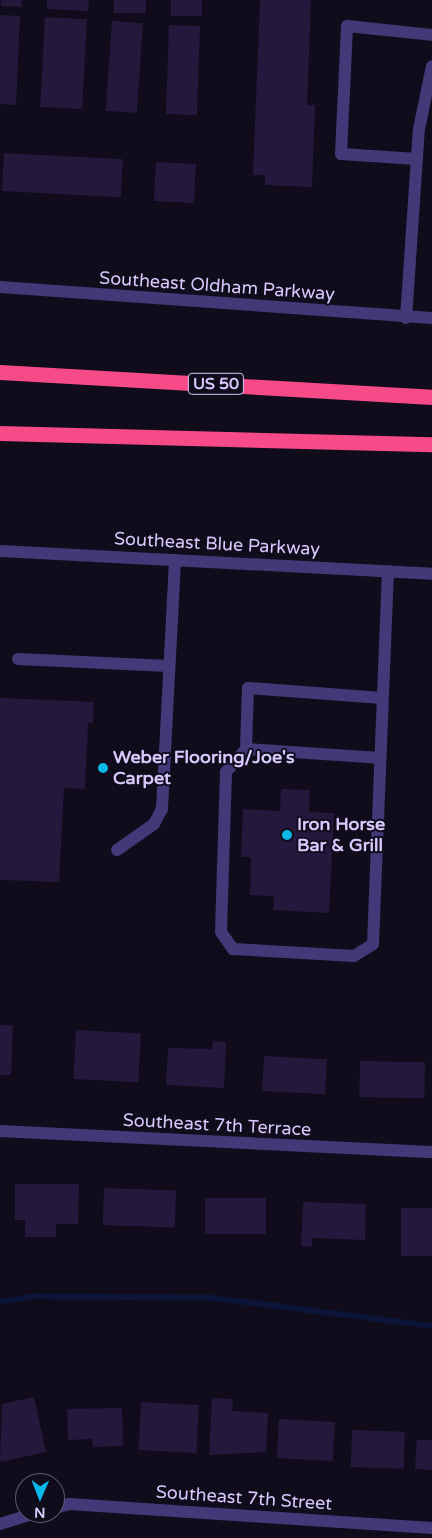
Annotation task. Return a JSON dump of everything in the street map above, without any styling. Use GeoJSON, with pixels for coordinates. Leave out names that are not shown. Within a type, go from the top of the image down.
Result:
{"type":"FeatureCollection","features":[{"type":"Feature","properties":{"kind":"highway","name":"US 50"},"geometry":{"type":"LineString","coordinates":[[0,372],[432,397]]}},
{"type":"Feature","properties":{"kind":"highway"},"geometry":{"type":"LineString","coordinates":[[0,433],[432,444]]}},
{"type":"Feature","properties":{"kind":"street"},"geometry":{"type":"LineString","coordinates":[[417,159],[342,154],[347,26],[432,36]]}},
{"type":"Feature","properties":{"kind":"street"},"geometry":{"type":"LineString","coordinates":[[406,318],[417,159],[432,66]]}},
{"type":"Feature","properties":{"kind":"street","name":"Southeast Oldham Parkway"},"geometry":{"type":"LineString","coordinates":[[0,288],[406,318],[432,318]]}},
{"type":"Feature","properties":{"kind":"street","name":"Southeast Blue Parkway"},"geometry":{"type":"LineString","coordinates":[[0,551],[432,574]]}},
{"type":"Feature","properties":{"kind":"street"},"geometry":{"type":"LineString","coordinates":[[117,850],[154,824],[162,809],[175,560]]}},
{"type":"Feature","properties":{"kind":"street"},"geometry":{"type":"LineString","coordinates":[[382,698],[248,688],[246,749],[226,772],[221,932],[233,950],[354,956],[373,944],[388,571]]}},
{"type":"Feature","properties":{"kind":"street"},"geometry":{"type":"LineString","coordinates":[[18,659],[169,666]]}},
{"type":"Feature","properties":{"kind":"street"},"geometry":{"type":"LineString","coordinates":[[246,749],[380,758]]}},
{"type":"Feature","properties":{"kind":"street","name":"Southeast 7th Terrace"},"geometry":{"type":"LineString","coordinates":[[0,1131],[432,1152]]}},
{"type":"Feature","properties":{"kind":"street","name":"Southeast 7th Street"},"geometry":{"type":"LineString","coordinates":[[65,1505],[432,1528]]}},
{"type":"Feature","properties":{"kind":"street"},"geometry":{"type":"LineString","coordinates":[[0,1524],[15,1520]]}},
{"type":"Feature","properties":{"kind":"building"},"geometry":{"type":"Polygon","coordinates":[[[1,0],[22,0],[21,7],[1,6],[1,0]]]}},
{"type":"Feature","properties":{"kind":"building"},"geometry":{"type":"Polygon","coordinates":[[[47,0],[89,0],[88,11],[47,9],[47,0]]]}},
{"type":"Feature","properties":{"kind":"building"},"geometry":{"type":"Polygon","coordinates":[[[114,0],[146,0],[146,13],[114,13],[114,0]]]}},
{"type":"Feature","properties":{"kind":"building"},"geometry":{"type":"Polygon","coordinates":[[[171,0],[202,0],[202,16],[171,16],[171,0]]]}},
{"type":"Feature","properties":{"kind":"building"},"geometry":{"type":"Polygon","coordinates":[[[260,0],[311,0],[307,105],[315,105],[312,187],[265,185],[265,175],[253,175],[260,0]]]}},
{"type":"Feature","properties":{"kind":"building"},"geometry":{"type":"Polygon","coordinates":[[[0,15],[20,16],[16,105],[0,104],[0,15]]]}},
{"type":"Feature","properties":{"kind":"building"},"geometry":{"type":"Polygon","coordinates":[[[45,17],[87,19],[82,109],[40,107],[45,17]]]}},
{"type":"Feature","properties":{"kind":"building"},"geometry":{"type":"Polygon","coordinates":[[[112,21],[143,23],[137,113],[106,111],[112,21]]]}},
{"type":"Feature","properties":{"kind":"building"},"geometry":{"type":"Polygon","coordinates":[[[169,25],[200,26],[197,115],[166,114],[169,25]]]}},
{"type":"Feature","properties":{"kind":"building"},"geometry":{"type":"Polygon","coordinates":[[[4,153],[123,159],[121,197],[2,191],[4,153]]]}},
{"type":"Feature","properties":{"kind":"building"},"geometry":{"type":"Polygon","coordinates":[[[156,162],[196,164],[194,203],[154,201],[156,162]]]}},
{"type":"Feature","properties":{"kind":"building"},"geometry":{"type":"Polygon","coordinates":[[[0,698],[94,702],[93,723],[88,723],[85,789],[64,788],[59,882],[0,880],[0,698]]]}},
{"type":"Feature","properties":{"kind":"building","name":"Iron Horse Bar & Grill"},"geometry":{"type":"Polygon","coordinates":[[[281,789],[310,790],[309,812],[334,813],[329,913],[273,910],[274,896],[250,895],[251,857],[241,857],[243,809],[280,811],[281,789]]]}},
{"type":"Feature","properties":{"kind":"building"},"geometry":{"type":"Polygon","coordinates":[[[0,1025],[13,1025],[11,1075],[0,1075],[0,1025]]]}},
{"type":"Feature","properties":{"kind":"building"},"geometry":{"type":"Polygon","coordinates":[[[76,1030],[141,1033],[138,1082],[73,1079],[76,1030]]]}},
{"type":"Feature","properties":{"kind":"building"},"geometry":{"type":"Polygon","coordinates":[[[213,1041],[226,1042],[224,1088],[166,1085],[168,1048],[212,1049],[213,1041]]]}},
{"type":"Feature","properties":{"kind":"building"},"geometry":{"type":"Polygon","coordinates":[[[264,1056],[327,1059],[325,1094],[262,1091],[264,1056]]]}},
{"type":"Feature","properties":{"kind":"building"},"geometry":{"type":"Polygon","coordinates":[[[360,1061],[425,1062],[424,1098],[359,1097],[360,1061]]]}},
{"type":"Feature","properties":{"kind":"building"},"geometry":{"type":"Polygon","coordinates":[[[15,1184],[79,1184],[78,1224],[56,1224],[56,1237],[25,1237],[25,1220],[15,1220],[15,1184]]]}},
{"type":"Feature","properties":{"kind":"building"},"geometry":{"type":"Polygon","coordinates":[[[104,1188],[176,1191],[175,1227],[103,1225],[104,1188]]]}},
{"type":"Feature","properties":{"kind":"building"},"geometry":{"type":"Polygon","coordinates":[[[205,1198],[266,1198],[266,1234],[205,1234],[205,1198]]]}},
{"type":"Feature","properties":{"kind":"building"},"geometry":{"type":"Polygon","coordinates":[[[303,1202],[366,1204],[365,1240],[312,1238],[312,1247],[301,1246],[303,1202]]]}},
{"type":"Feature","properties":{"kind":"building"},"geometry":{"type":"Polygon","coordinates":[[[401,1208],[432,1208],[432,1256],[401,1256],[401,1208]]]}},
{"type":"Feature","properties":{"kind":"building"},"geometry":{"type":"Polygon","coordinates":[[[34,1397],[46,1452],[0,1462],[2,1404],[34,1397]]]}},
{"type":"Feature","properties":{"kind":"building"},"geometry":{"type":"Polygon","coordinates":[[[212,1398],[233,1399],[232,1411],[268,1413],[266,1452],[209,1455],[212,1398]]]}},
{"type":"Feature","properties":{"kind":"building"},"geometry":{"type":"Polygon","coordinates":[[[141,1402],[199,1405],[196,1453],[138,1450],[141,1402]]]}},
{"type":"Feature","properties":{"kind":"building"},"geometry":{"type":"Polygon","coordinates":[[[122,1408],[123,1446],[93,1447],[92,1439],[68,1440],[67,1409],[122,1408]]]}},
{"type":"Feature","properties":{"kind":"building"},"geometry":{"type":"Polygon","coordinates":[[[279,1419],[335,1422],[333,1461],[277,1458],[279,1419]]]}},
{"type":"Feature","properties":{"kind":"building"},"geometry":{"type":"Polygon","coordinates":[[[352,1430],[405,1432],[404,1469],[351,1467],[352,1430]]]}},
{"type":"Feature","properties":{"kind":"building"},"geometry":{"type":"Polygon","coordinates":[[[417,1440],[432,1440],[432,1470],[415,1469],[417,1440]]]}},
{"type":"Feature","properties":{"kind":"waterway"},"geometry":{"type":"LineString","coordinates":[[0,1302],[34,1296],[214,1298],[432,1326]]}},
{"type":"Feature","properties":{"kind":"place","name":"Weber Flooring/Joe's Carpet"},"geometry":{"type":"Point","coordinates":[103,768]}},
{"type":"Feature","properties":{"kind":"place","name":"Iron Horse Bar & Grill"},"geometry":{"type":"Point","coordinates":[287,835]}}]}
